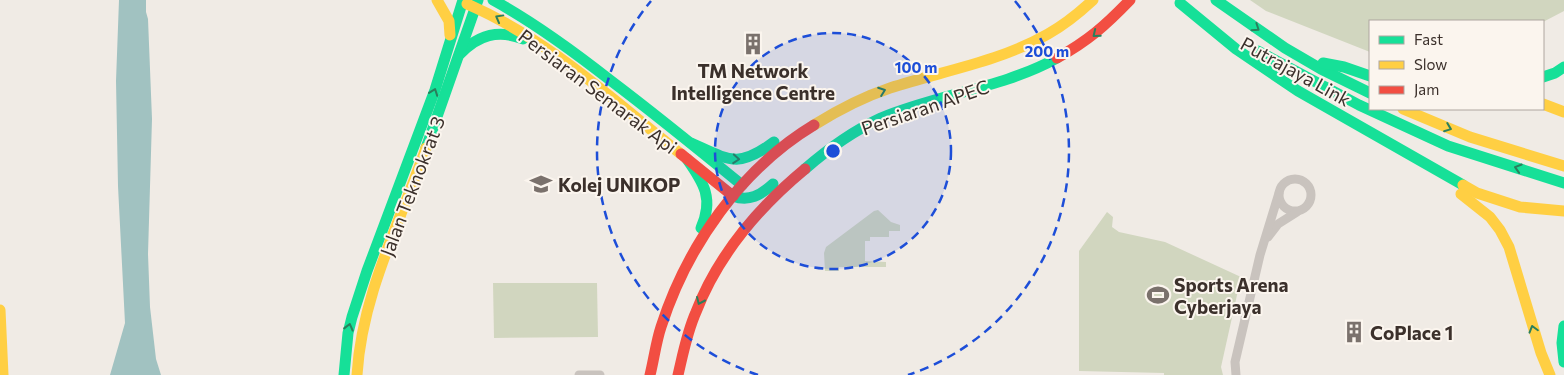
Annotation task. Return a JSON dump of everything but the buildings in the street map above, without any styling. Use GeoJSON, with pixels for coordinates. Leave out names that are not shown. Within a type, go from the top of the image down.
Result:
{"type":"FeatureCollection","features":[{"type":"Feature","properties":{"kind":"main road"},"geometry":{"type":"LineString","coordinates":[[437,0],[446,12],[449,21],[448,48]]}},
{"type":"Feature","properties":{"kind":"main road","name":"Persiaran Semarak Api"},"geometry":{"type":"LineString","coordinates":[[493,0],[562,43],[648,108],[742,186]]}},
{"type":"Feature","properties":{"kind":"main road"},"geometry":{"type":"LineString","coordinates":[[504,0],[513,11]]}},
{"type":"Feature","properties":{"kind":"main road","name":"Persiaran APEC"},"geometry":{"type":"LineString","coordinates":[[650,375],[669,300],[690,257],[718,214],[770,156],[794,137],[852,103],[888,89],[995,56],[1039,40],[1071,20],[1093,0]]}},
{"type":"Feature","properties":{"kind":"main road","name":"Persiaran APEC"},"geometry":{"type":"LineString","coordinates":[[678,375],[682,352],[694,313],[710,279],[737,238],[759,211],[792,178],[842,138],[869,123],[1019,76],[1055,61],[1088,41],[1114,18],[1130,0]]}},
{"type":"Feature","properties":{"kind":"main road","name":"Putrajaya Link"},"geometry":{"type":"LineString","coordinates":[[1216,0],[1285,48],[1369,92]]}},
{"type":"Feature","properties":{"kind":"main road","name":"Jalan Teknokrat 3"},"geometry":{"type":"LineString","coordinates":[[344,375],[347,341],[352,316],[367,271],[417,141],[448,48],[461,1]]}},
{"type":"Feature","properties":{"kind":"main road","name":"Persiaran Semarak Api"},"geometry":{"type":"LineString","coordinates":[[461,1],[476,3],[560,57],[733,196]]}},
{"type":"Feature","properties":{"kind":"main road"},"geometry":{"type":"LineString","coordinates":[[1177,2],[1236,49],[1298,91],[1487,197],[1520,207],[1564,211]]}},
{"type":"Feature","properties":{"kind":"main road","name":"Putrajaya Link"},"geometry":{"type":"LineString","coordinates":[[1177,2],[1247,45],[1358,106],[1448,146],[1564,183]]}},
{"type":"Feature","properties":{"kind":"main road","name":"Jalan Teknokrat 3"},"geometry":{"type":"LineString","coordinates":[[357,375],[361,330],[374,284],[416,178],[476,3]]}},
{"type":"Feature","properties":{"kind":"main road"},"geometry":{"type":"LineString","coordinates":[[458,56],[470,43],[489,34],[502,32],[518,37],[560,57]]}},
{"type":"Feature","properties":{"kind":"main road"},"geometry":{"type":"LineString","coordinates":[[1306,59],[1344,67],[1369,78]]}},
{"type":"Feature","properties":{"kind":"main road"},"geometry":{"type":"LineString","coordinates":[[1544,77],[1564,67]]}},
{"type":"Feature","properties":{"kind":"main road"},"geometry":{"type":"LineString","coordinates":[[691,143],[731,159],[742,160],[754,156],[809,120],[852,103]]}},
{"type":"Feature","properties":{"kind":"main road"},"geometry":{"type":"LineString","coordinates":[[1544,104],[1564,112]]}},
{"type":"Feature","properties":{"kind":"main road"},"geometry":{"type":"LineString","coordinates":[[1405,110],[1470,137],[1564,166]]}},
{"type":"Feature","properties":{"kind":"main road"},"geometry":{"type":"LineString","coordinates":[[1337,114],[1478,206],[1499,227],[1509,247],[1541,353],[1550,375]]}},
{"type":"Feature","properties":{"kind":"main road"},"geometry":{"type":"LineString","coordinates":[[710,279],[716,259],[745,207],[804,158],[821,147],[842,138]]}},
{"type":"Feature","properties":{"kind":"main road"},"geometry":{"type":"LineString","coordinates":[[687,159],[702,179],[708,200],[708,212],[690,257]]}},
{"type":"Feature","properties":{"kind":"main road"},"geometry":{"type":"LineString","coordinates":[[742,186],[745,191],[745,207]]}},
{"type":"Feature","properties":{"kind":"main road"},"geometry":{"type":"LineString","coordinates":[[733,196],[745,207]]}},
{"type":"Feature","properties":{"kind":"main road"},"geometry":{"type":"LineString","coordinates":[[0,310],[3,375]]}},
{"type":"Feature","properties":{"kind":"main road"},"geometry":{"type":"LineString","coordinates":[[1564,326],[1562,343],[1564,362]]}},
{"type":"Feature","properties":{"kind":"street"},"geometry":{"type":"LineString","coordinates":[[1236,375],[1235,362],[1260,254],[1279,193],[1282,186],[1290,180],[1295,179],[1305,182],[1311,190],[1311,201],[1300,211],[1278,224],[1269,236],[1260,254]]}},
{"type":"Feature","properties":{"kind":"street"},"geometry":{"type":"LineString","coordinates":[[1279,193],[1280,202],[1283,206],[1291,211],[1300,211]]}},
{"type":"Feature","properties":{"kind":"street"},"geometry":{"type":"LineString","coordinates":[[579,375],[600,375]]}},
{"type":"Feature","properties":{"kind":"green space"},"geometry":{"type":"Polygon","coordinates":[[[1250,0],[1564,0],[1564,11],[1544,21],[1369,20],[1369,52],[1266,11],[1250,0]]]}},
{"type":"Feature","properties":{"kind":"green space"},"geometry":{"type":"Polygon","coordinates":[[[878,210],[891,222],[900,225],[900,231],[889,231],[889,237],[870,237],[870,241],[865,241],[865,261],[886,262],[886,267],[839,267],[839,271],[825,271],[824,253],[826,247],[874,211],[878,210]]]}},
{"type":"Feature","properties":{"kind":"green space","name":"Sports Arena Cyberjaya"},"geometry":{"type":"Polygon","coordinates":[[[1107,212],[1113,217],[1112,227],[1119,232],[1165,242],[1241,277],[1221,367],[1223,375],[1164,375],[1164,373],[1079,371],[1079,251],[1107,212]]]}},
{"type":"Feature","properties":{"kind":"green space"},"geometry":{"type":"Polygon","coordinates":[[[493,283],[597,283],[598,337],[494,338],[493,283]]]}},
{"type":"Feature","properties":{"kind":"water"},"geometry":{"type":"Polygon","coordinates":[[[119,0],[146,0],[152,119],[148,254],[150,307],[156,359],[161,375],[110,375],[125,323],[118,186],[116,81],[119,0]]]}},
{"type":"Feature","properties":{"kind":"traffic: fast"},"geometry":{"type":"LineString","coordinates":[[344,375],[348,333],[352,317],[367,271],[435,90],[463,0]]}},
{"type":"Feature","properties":{"kind":"traffic: fast"},"geometry":{"type":"LineString","coordinates":[[426,148],[478,0]]}},
{"type":"Feature","properties":{"kind":"traffic: fast"},"geometry":{"type":"LineString","coordinates":[[493,0],[539,28],[582,58],[742,185]]}},
{"type":"Feature","properties":{"kind":"traffic: fast"},"geometry":{"type":"LineString","coordinates":[[1216,0],[1285,48],[1321,69],[1369,93]]}},
{"type":"Feature","properties":{"kind":"traffic: fast"},"geometry":{"type":"LineString","coordinates":[[1180,3],[1236,49],[1298,91],[1463,185]]}},
{"type":"Feature","properties":{"kind":"traffic: fast"},"geometry":{"type":"LineString","coordinates":[[460,54],[481,38],[497,34],[505,34],[523,39]]}},
{"type":"Feature","properties":{"kind":"traffic: fast"},"geometry":{"type":"LineString","coordinates":[[1258,51],[1369,110]]}},
{"type":"Feature","properties":{"kind":"traffic: fast"},"geometry":{"type":"LineString","coordinates":[[805,169],[841,141],[881,118],[1015,77],[1057,58]]}},
{"type":"Feature","properties":{"kind":"traffic: fast"},"geometry":{"type":"LineString","coordinates":[[1323,63],[1344,67],[1369,76]]}},
{"type":"Feature","properties":{"kind":"traffic: fast"},"geometry":{"type":"LineString","coordinates":[[1544,77],[1564,67]]}},
{"type":"Feature","properties":{"kind":"traffic: fast"},"geometry":{"type":"LineString","coordinates":[[1370,110],[1448,146],[1564,183]]}},
{"type":"Feature","properties":{"kind":"traffic: fast"},"geometry":{"type":"LineString","coordinates":[[691,143],[724,157],[742,159],[751,156],[774,142]]}},
{"type":"Feature","properties":{"kind":"traffic: fast"},"geometry":{"type":"LineString","coordinates":[[687,159],[702,184],[707,200],[705,218],[701,228]]}},
{"type":"Feature","properties":{"kind":"traffic: fast"},"geometry":{"type":"LineString","coordinates":[[733,196],[750,198],[773,184]]}},
{"type":"Feature","properties":{"kind":"traffic: fast"},"geometry":{"type":"LineString","coordinates":[[1564,326],[1562,343],[1564,362]]}},
{"type":"Feature","properties":{"kind":"traffic: slow"},"geometry":{"type":"LineString","coordinates":[[437,0],[449,21],[450,35]]}},
{"type":"Feature","properties":{"kind":"traffic: slow"},"geometry":{"type":"LineString","coordinates":[[814,125],[851,104],[880,92],[990,59],[1029,44],[1060,27],[1093,0]]}},
{"type":"Feature","properties":{"kind":"traffic: slow"},"geometry":{"type":"LineString","coordinates":[[467,4],[497,18],[552,53],[605,92],[681,154]]}},
{"type":"Feature","properties":{"kind":"traffic: slow"},"geometry":{"type":"LineString","coordinates":[[1544,104],[1564,112]]}},
{"type":"Feature","properties":{"kind":"traffic: slow"},"geometry":{"type":"LineString","coordinates":[[1405,110],[1470,137],[1564,166]]}},
{"type":"Feature","properties":{"kind":"traffic: slow"},"geometry":{"type":"LineString","coordinates":[[357,375],[360,345],[374,287],[426,148]]}},
{"type":"Feature","properties":{"kind":"traffic: slow"},"geometry":{"type":"LineString","coordinates":[[1463,185],[1477,193],[1520,207],[1564,211]]}},
{"type":"Feature","properties":{"kind":"traffic: slow"},"geometry":{"type":"LineString","coordinates":[[1461,194],[1490,217],[1509,247],[1541,353],[1550,375]]}},
{"type":"Feature","properties":{"kind":"traffic: slow"},"geometry":{"type":"LineString","coordinates":[[0,310],[3,375]]}},
{"type":"Feature","properties":{"kind":"traffic: jam"},"geometry":{"type":"LineString","coordinates":[[1057,58],[1096,32],[1130,0]]}},
{"type":"Feature","properties":{"kind":"traffic: jam"},"geometry":{"type":"LineString","coordinates":[[650,375],[659,333],[672,297],[702,239],[740,187],[788,143],[814,125]]}},
{"type":"Feature","properties":{"kind":"traffic: jam"},"geometry":{"type":"LineString","coordinates":[[681,154],[733,196]]}},
{"type":"Feature","properties":{"kind":"traffic: jam"},"geometry":{"type":"LineString","coordinates":[[678,375],[693,320],[716,271],[741,234],[756,216],[805,169]]}},
{"type":"Feature","properties":{"kind":"place","name":"TM Network Intelligence Centre"},"geometry":{"type":"Point","coordinates":[753,44]}},
{"type":"Feature","properties":{"kind":"place","name":"Kolej UNIKOP"},"geometry":{"type":"Point","coordinates":[541,184]}},
{"type":"Feature","properties":{"kind":"place","name":"Sports Arena Cyberjaya"},"geometry":{"type":"Point","coordinates":[1158,295]}},
{"type":"Feature","properties":{"kind":"place","name":"CoPlace 1"},"geometry":{"type":"Point","coordinates":[1354,332]}}]}
